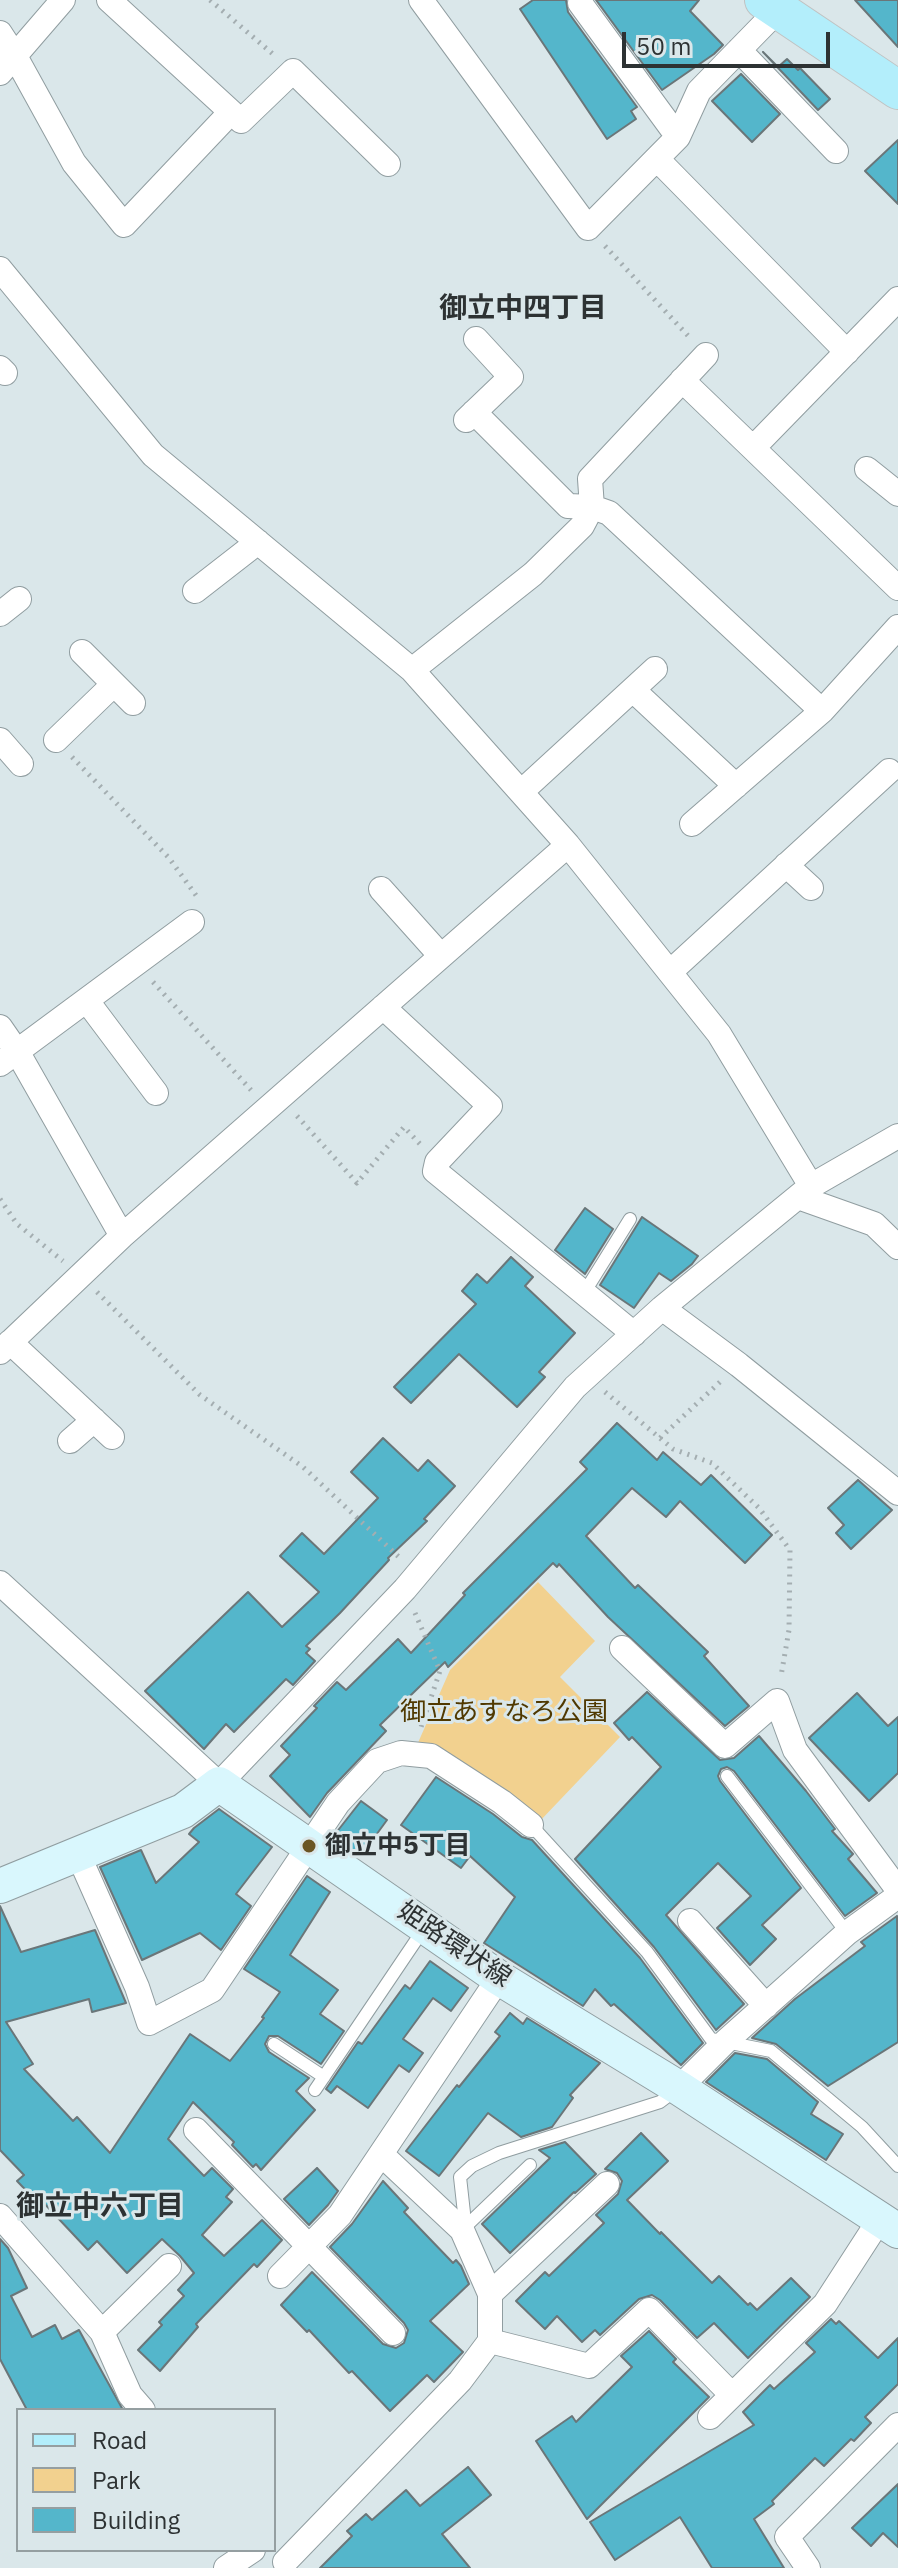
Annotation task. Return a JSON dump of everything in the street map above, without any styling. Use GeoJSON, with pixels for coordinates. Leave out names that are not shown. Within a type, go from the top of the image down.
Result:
{"type":"FeatureCollection","features":[{"type":"Feature","properties":{"kind":"main road"},"geometry":{"type":"LineString","coordinates":[[771,5],[898,90]]}},
{"type":"Feature","properties":{"kind":"main road"},"geometry":{"type":"LineString","coordinates":[[0,1886],[183,1811],[219,1784]]}},
{"type":"Feature","properties":{"kind":"main road","name":"姫路環状線"},"geometry":{"type":"LineString","coordinates":[[219,1784],[499,1978],[679,2088],[889,2225]]}},
{"type":"Feature","properties":{"kind":"street"},"geometry":{"type":"LineString","coordinates":[[8,64],[63,0]]}},
{"type":"Feature","properties":{"kind":"street"},"geometry":{"type":"LineString","coordinates":[[109,0],[241,121],[293,71],[388,164]]}},
{"type":"Feature","properties":{"kind":"street"},"geometry":{"type":"LineString","coordinates":[[421,0],[588,228],[678,137],[699,91],[739,50],[771,5]]}},
{"type":"Feature","properties":{"kind":"street"},"geometry":{"type":"LineString","coordinates":[[580,3],[678,137]]}},
{"type":"Feature","properties":{"kind":"street"},"geometry":{"type":"LineString","coordinates":[[0,33],[8,64],[74,163],[124,225],[231,112]]}},
{"type":"Feature","properties":{"kind":"street"},"geometry":{"type":"LineString","coordinates":[[739,50],[836,151]]}},
{"type":"Feature","properties":{"kind":"street"},"geometry":{"type":"LineString","coordinates":[[657,159],[847,352]]}},
{"type":"Feature","properties":{"kind":"street"},"geometry":{"type":"LineString","coordinates":[[0,269],[8,298],[153,455],[412,670],[568,845],[719,1034],[805,1192],[874,1224],[898,1247]]}},
{"type":"Feature","properties":{"kind":"street"},"geometry":{"type":"LineString","coordinates":[[753,448],[898,299]]}},
{"type":"Feature","properties":{"kind":"street"},"geometry":{"type":"LineString","coordinates":[[476,339],[511,377],[470,416],[568,506],[592,507],[609,513],[822,711]]}},
{"type":"Feature","properties":{"kind":"street"},"geometry":{"type":"LineString","coordinates":[[412,670],[533,574],[582,526],[592,507],[590,479],[706,355]]}},
{"type":"Feature","properties":{"kind":"street"},"geometry":{"type":"LineString","coordinates":[[682,380],[898,588]]}},
{"type":"Feature","properties":{"kind":"street"},"geometry":{"type":"LineString","coordinates":[[867,469],[898,494]]}},
{"type":"Feature","properties":{"kind":"street"},"geometry":{"type":"LineString","coordinates":[[195,591],[258,542]]}},
{"type":"Feature","properties":{"kind":"street"},"geometry":{"type":"LineString","coordinates":[[692,824],[822,711],[898,627]]}},
{"type":"Feature","properties":{"kind":"street"},"geometry":{"type":"LineString","coordinates":[[82,652],[133,703]]}},
{"type":"Feature","properties":{"kind":"street"},"geometry":{"type":"LineString","coordinates":[[521,792],[655,669]]}},
{"type":"Feature","properties":{"kind":"street"},"geometry":{"type":"LineString","coordinates":[[56,740],[114,684]]}},
{"type":"Feature","properties":{"kind":"street"},"geometry":{"type":"LineString","coordinates":[[633,690],[736,786]]}},
{"type":"Feature","properties":{"kind":"street"},"geometry":{"type":"LineString","coordinates":[[0,740],[21,764]]}},
{"type":"Feature","properties":{"kind":"street"},"geometry":{"type":"LineString","coordinates":[[670,972],[889,771]]}},
{"type":"Feature","properties":{"kind":"street"},"geometry":{"type":"LineString","coordinates":[[112,1437],[5,1347],[122,1236],[568,845]]}},
{"type":"Feature","properties":{"kind":"street"},"geometry":{"type":"LineString","coordinates":[[786,865],[811,888]]}},
{"type":"Feature","properties":{"kind":"street"},"geometry":{"type":"LineString","coordinates":[[381,889],[441,956]]}},
{"type":"Feature","properties":{"kind":"street"},"geometry":{"type":"LineString","coordinates":[[9,1058],[192,922]]}},
{"type":"Feature","properties":{"kind":"street"},"geometry":{"type":"LineString","coordinates":[[87,1001],[156,1093]]}},
{"type":"Feature","properties":{"kind":"street"},"geometry":{"type":"LineString","coordinates":[[383,1007],[490,1106],[437,1162],[435,1171],[634,1334]]}},
{"type":"Feature","properties":{"kind":"street"},"geometry":{"type":"LineString","coordinates":[[0,1027],[9,1058],[122,1236]]}},
{"type":"Feature","properties":{"kind":"street"},"geometry":{"type":"LineString","coordinates":[[0,1583],[219,1784],[410,1581],[575,1387],[662,1308],[805,1192],[898,1136]]}},
{"type":"Feature","properties":{"kind":"street"},"geometry":{"type":"LineString","coordinates":[[662,1308],[739,1365],[898,1493]]}},
{"type":"Feature","properties":{"kind":"street"},"geometry":{"type":"LineString","coordinates":[[70,1441],[94,1420]]}},
{"type":"Feature","properties":{"kind":"street"},"geometry":{"type":"LineString","coordinates":[[622,1648],[725,1746],[777,1701],[795,1750],[898,1890]]}},
{"type":"Feature","properties":{"kind":"street"},"geometry":{"type":"LineString","coordinates":[[78,1854],[137,1987],[149,2023],[212,1990],[338,1803],[377,1761],[401,1753],[431,1756],[502,1802],[531,1825]]}},
{"type":"Feature","properties":{"kind":"street"},"geometry":{"type":"LineString","coordinates":[[679,2088],[725,2042],[847,1933],[898,1896]]}},
{"type":"Feature","properties":{"kind":"street"},"geometry":{"type":"LineString","coordinates":[[690,1921],[766,2006]]}},
{"type":"Feature","properties":{"kind":"street"},"geometry":{"type":"LineString","coordinates":[[280,2276],[340,2215],[499,1978]]}},
{"type":"Feature","properties":{"kind":"street"},"geometry":{"type":"LineString","coordinates":[[196,2130],[393,2333]]}},
{"type":"Feature","properties":{"kind":"street"},"geometry":{"type":"LineString","coordinates":[[282,2560],[460,2381],[490,2341],[490,2294],[462,2230],[381,2154]]}},
{"type":"Feature","properties":{"kind":"street"},"geometry":{"type":"LineString","coordinates":[[490,2294],[607,2184]]}},
{"type":"Feature","properties":{"kind":"street"},"geometry":{"type":"LineString","coordinates":[[0,2216],[102,2332],[130,2395],[141,2408]]}},
{"type":"Feature","properties":{"kind":"street"},"geometry":{"type":"LineString","coordinates":[[710,2417],[825,2304],[889,2225]]}},
{"type":"Feature","properties":{"kind":"street"},"geometry":{"type":"LineString","coordinates":[[102,2332],[169,2266]]}},
{"type":"Feature","properties":{"kind":"street"},"geometry":{"type":"LineString","coordinates":[[490,2341],[589,2366],[649,2310],[732,2395]]}},
{"type":"Feature","properties":{"kind":"street"},"geometry":{"type":"LineString","coordinates":[[808,2568],[787,2537],[898,2425]]}},
{"type":"Feature","properties":{"kind":"street"},"geometry":{"type":"LineString","coordinates":[[226,2568],[250,2552]]}},
{"type":"Feature","properties":{"kind":"lane"},"geometry":{"type":"LineString","coordinates":[[584,1293],[630,1219]]}},
{"type":"Feature","properties":{"kind":"lane"},"geometry":{"type":"LineString","coordinates":[[727,1776],[847,1933]]}},
{"type":"Feature","properties":{"kind":"lane"},"geometry":{"type":"LineString","coordinates":[[531,1825],[647,1952],[711,2039],[771,2051],[862,2127],[898,2166]]}},
{"type":"Feature","properties":{"kind":"lane"},"geometry":{"type":"LineString","coordinates":[[315,2090],[426,1927]]}},
{"type":"Feature","properties":{"kind":"lane"},"geometry":{"type":"LineString","coordinates":[[274,2044],[324,2077]]}},
{"type":"Feature","properties":{"kind":"lane"},"geometry":{"type":"LineString","coordinates":[[462,2230],[464,2213],[460,2177],[472,2166],[499,2153],[660,2102],[679,2088]]}},
{"type":"Feature","properties":{"kind":"lane"},"geometry":{"type":"LineString","coordinates":[[462,2230],[530,2165]]}},
{"type":"Feature","properties":{"kind":"path"},"geometry":{"type":"LineString","coordinates":[[210,0],[293,71]]}},
{"type":"Feature","properties":{"kind":"path"},"geometry":{"type":"LineString","coordinates":[[588,228],[706,355]]}},
{"type":"Feature","properties":{"kind":"path"},"geometry":{"type":"LineString","coordinates":[[56,740],[169,858],[203,906],[192,922]]}},
{"type":"Feature","properties":{"kind":"path"},"geometry":{"type":"LineString","coordinates":[[136,964],[357,1183],[404,1127],[437,1162]]}},
{"type":"Feature","properties":{"kind":"path"},"geometry":{"type":"LineString","coordinates":[[0,1199],[17,1224],[81,1275],[200,1395],[303,1467],[410,1581],[440,1671],[412,1754]]}},
{"type":"Feature","properties":{"kind":"path"},"geometry":{"type":"LineString","coordinates":[[660,1438],[739,1365]]}},
{"type":"Feature","properties":{"kind":"path"},"geometry":{"type":"LineString","coordinates":[[587,1376],[673,1449],[712,1463],[759,1508],[790,1550],[789,1630],[777,1701]]}},
{"type":"Feature","properties":{"kind":"green space","name":"御立あすなろ公園"},"geometry":{"type":"Polygon","coordinates":[[[538,1582],[595,1641],[560,1677],[620,1737],[539,1822],[456,1758],[417,1745],[450,1670],[538,1582]]]}},
{"type":"Feature","properties":{"kind":"building"},"geometry":{"type":"Polygon","coordinates":[[[533,0],[566,0],[568,12],[637,107],[631,111],[636,119],[607,139],[520,9],[533,0]]]}},
{"type":"Feature","properties":{"kind":"building"},"geometry":{"type":"Polygon","coordinates":[[[596,0],[699,0],[690,11],[723,45],[662,90],[596,0]]]}},
{"type":"Feature","properties":{"kind":"building"},"geometry":{"type":"Polygon","coordinates":[[[855,0],[898,0],[898,47],[855,0]]]}},
{"type":"Feature","properties":{"kind":"building"},"geometry":{"type":"Polygon","coordinates":[[[763,52],[778,67],[787,59],[798,70],[800,68],[830,99],[818,110],[763,52]]]}},
{"type":"Feature","properties":{"kind":"building"},"geometry":{"type":"Polygon","coordinates":[[[741,74],[780,114],[752,142],[712,101],[741,74]]]}},
{"type":"Feature","properties":{"kind":"building"},"geometry":{"type":"Polygon","coordinates":[[[898,140],[898,204],[865,171],[898,140]]]}},
{"type":"Feature","properties":{"kind":"building"},"geometry":{"type":"Polygon","coordinates":[[[585,1208],[613,1229],[585,1274],[555,1250],[585,1208]]]}},
{"type":"Feature","properties":{"kind":"building"},"geometry":{"type":"Polygon","coordinates":[[[642,1217],[698,1256],[671,1281],[659,1273],[634,1308],[600,1285],[642,1217]]]}},
{"type":"Feature","properties":{"kind":"building"},"geometry":{"type":"Polygon","coordinates":[[[511,1257],[533,1277],[525,1286],[575,1333],[539,1372],[545,1377],[517,1407],[459,1354],[411,1403],[394,1387],[476,1304],[462,1291],[477,1274],[487,1283],[511,1257]]]}},
{"type":"Feature","properties":{"kind":"building"},"geometry":{"type":"Polygon","coordinates":[[[617,1423],[657,1460],[663,1452],[701,1485],[711,1475],[772,1535],[745,1563],[680,1501],[666,1517],[632,1488],[586,1536],[635,1588],[638,1585],[708,1652],[704,1656],[749,1706],[725,1726],[608,1617],[559,1564],[557,1567],[553,1563],[448,1667],[445,1662],[380,1725],[386,1731],[327,1793],[310,1817],[270,1776],[290,1755],[281,1746],[337,1682],[346,1690],[398,1639],[411,1653],[465,1595],[463,1593],[587,1469],[580,1462],[617,1423]]]}},
{"type":"Feature","properties":{"kind":"building"},"geometry":{"type":"Polygon","coordinates":[[[383,1438],[418,1471],[428,1460],[455,1486],[424,1519],[427,1521],[306,1646],[310,1649],[306,1653],[315,1661],[293,1685],[286,1679],[234,1732],[226,1724],[204,1749],[145,1691],[248,1592],[282,1627],[319,1592],[280,1556],[302,1533],[324,1554],[378,1498],[351,1472],[383,1438]]]}},
{"type":"Feature","properties":{"kind":"building"},"geometry":{"type":"Polygon","coordinates":[[[858,1480],[892,1510],[851,1549],[836,1533],[844,1525],[828,1508],[858,1480]]]}},
{"type":"Feature","properties":{"kind":"building"},"geometry":{"type":"Polygon","coordinates":[[[647,1692],[720,1760],[734,1758],[759,1736],[835,1829],[832,1831],[853,1854],[848,1859],[877,1893],[845,1916],[734,1771],[727,1767],[721,1769],[718,1776],[720,1781],[801,1888],[762,1925],[776,1939],[750,1965],[717,1928],[751,1896],[718,1863],[666,1915],[744,2004],[716,2030],[654,1947],[575,1859],[661,1767],[614,1723],[647,1692]]]}},
{"type":"Feature","properties":{"kind":"building"},"geometry":{"type":"Polygon","coordinates":[[[857,1693],[888,1726],[898,1717],[898,1773],[869,1801],[809,1738],[857,1693]]]}},
{"type":"Feature","properties":{"kind":"building"},"geometry":{"type":"Polygon","coordinates":[[[436,1777],[522,1837],[532,1840],[640,1958],[703,2043],[681,2065],[595,1989],[583,2006],[484,1943],[515,1897],[470,1856],[461,1868],[401,1825],[436,1777]]]}},
{"type":"Feature","properties":{"kind":"building"},"geometry":{"type":"Polygon","coordinates":[[[361,1801],[387,1820],[360,1857],[332,1838],[361,1801]]]}},
{"type":"Feature","properties":{"kind":"building"},"geometry":{"type":"Polygon","coordinates":[[[219,1809],[272,1847],[236,1894],[251,1906],[221,1950],[200,1933],[142,1960],[100,1867],[141,1850],[156,1883],[199,1842],[189,1834],[194,1828],[219,1809]]]}},
{"type":"Feature","properties":{"kind":"building"},"geometry":{"type":"Polygon","coordinates":[[[307,1876],[330,1892],[290,1955],[338,1990],[320,2014],[344,2031],[321,2064],[278,2036],[269,2036],[265,2044],[269,2052],[309,2078],[296,2091],[315,2110],[261,2170],[256,2164],[253,2167],[232,2145],[234,2142],[193,2102],[168,2139],[204,2176],[212,2168],[233,2189],[226,2197],[232,2202],[202,2235],[224,2256],[262,2220],[282,2240],[196,2324],[198,2327],[160,2371],[138,2350],[184,2296],[178,2290],[194,2273],[162,2239],[127,2273],[97,2241],[88,2250],[41,2200],[38,2203],[17,2181],[24,2175],[0,2150],[0,1906],[21,1952],[95,1930],[126,2003],[92,2012],[89,1999],[6,2022],[33,2064],[24,2069],[73,2121],[77,2117],[110,2153],[190,2034],[230,2061],[264,2018],[280,1992],[244,1969],[307,1876]]]}},
{"type":"Feature","properties":{"kind":"building"},"geometry":{"type":"Polygon","coordinates":[[[897,1916],[898,2042],[828,2086],[776,2044],[752,2038],[795,1999],[865,1946],[861,1942],[897,1916]]]}},
{"type":"Feature","properties":{"kind":"building"},"geometry":{"type":"Polygon","coordinates":[[[430,1961],[468,1988],[451,2011],[433,1998],[403,2039],[423,2053],[409,2072],[399,2065],[368,2108],[337,2086],[331,2093],[326,2089],[358,2042],[362,2044],[405,1985],[410,1989],[430,1961]]]}},
{"type":"Feature","properties":{"kind":"building"},"geometry":{"type":"Polygon","coordinates":[[[510,2013],[523,2024],[527,2018],[600,2063],[570,2095],[573,2098],[552,2127],[521,2137],[488,2113],[439,2176],[406,2151],[500,2036],[495,2032],[510,2013]]]}},
{"type":"Feature","properties":{"kind":"building"},"geometry":{"type":"Polygon","coordinates":[[[735,2053],[767,2059],[818,2102],[811,2114],[843,2134],[826,2160],[706,2082],[735,2053]]]}},
{"type":"Feature","properties":{"kind":"building"},"geometry":{"type":"Polygon","coordinates":[[[641,2133],[668,2161],[627,2200],[660,2234],[712,2283],[719,2276],[757,2310],[791,2278],[810,2297],[748,2358],[714,2323],[697,2338],[652,2295],[639,2299],[600,2335],[595,2330],[582,2342],[557,2316],[545,2329],[516,2301],[545,2272],[549,2276],[604,2223],[596,2215],[618,2194],[622,2181],[617,2173],[605,2169],[641,2133]]]}},
{"type":"Feature","properties":{"kind":"building"},"geometry":{"type":"Polygon","coordinates":[[[565,2142],[596,2174],[510,2253],[482,2224],[550,2158],[539,2150],[565,2142]]]}},
{"type":"Feature","properties":{"kind":"building"},"geometry":{"type":"Polygon","coordinates":[[[317,2168],[338,2191],[309,2225],[284,2199],[317,2168]]]}},
{"type":"Feature","properties":{"kind":"building"},"geometry":{"type":"Polygon","coordinates":[[[383,2181],[408,2208],[404,2212],[453,2263],[456,2260],[469,2284],[430,2321],[463,2352],[434,2382],[427,2375],[390,2411],[281,2305],[312,2272],[383,2344],[396,2348],[404,2343],[408,2330],[404,2323],[330,2247],[352,2224],[383,2181]]]}},
{"type":"Feature","properties":{"kind":"building"},"geometry":{"type":"Polygon","coordinates":[[[0,2239],[8,2248],[27,2288],[11,2296],[32,2337],[55,2325],[62,2339],[79,2330],[122,2408],[26,2408],[0,2359],[0,2239]]]}},
{"type":"Feature","properties":{"kind":"building"},"geometry":{"type":"Polygon","coordinates":[[[831,2319],[836,2324],[839,2321],[878,2358],[898,2338],[898,2384],[865,2417],[871,2423],[854,2441],[851,2439],[824,2466],[815,2458],[772,2501],[774,2504],[754,2519],[784,2568],[712,2568],[680,2517],[615,2560],[590,2522],[754,2425],[743,2412],[770,2385],[774,2389],[815,2352],[806,2343],[831,2319]]]}},
{"type":"Feature","properties":{"kind":"building"},"geometry":{"type":"Polygon","coordinates":[[[649,2331],[676,2359],[673,2362],[709,2397],[587,2519],[536,2441],[572,2416],[576,2422],[632,2367],[621,2356],[649,2331]]]}},
{"type":"Feature","properties":{"kind":"building"},"geometry":{"type":"Polygon","coordinates":[[[468,2467],[491,2495],[442,2534],[470,2568],[320,2568],[352,2536],[347,2531],[366,2514],[372,2520],[406,2490],[420,2506],[468,2467]]]}},
{"type":"Feature","properties":{"kind":"building"},"geometry":{"type":"Polygon","coordinates":[[[898,2484],[898,2547],[883,2533],[871,2546],[852,2528],[898,2484]]]}},
{"type":"Feature","properties":{"kind":"place","name":"御立中5丁目"},"geometry":{"type":"Point","coordinates":[309,1846]}},
{"type":"Feature","properties":{"kind":"district","name":"御立中四丁目"},"geometry":{"type":"Point","coordinates":[523,309]}},
{"type":"Feature","properties":{"kind":"district","name":"御立中六丁目"},"geometry":{"type":"Point","coordinates":[100,2207]}}]}
